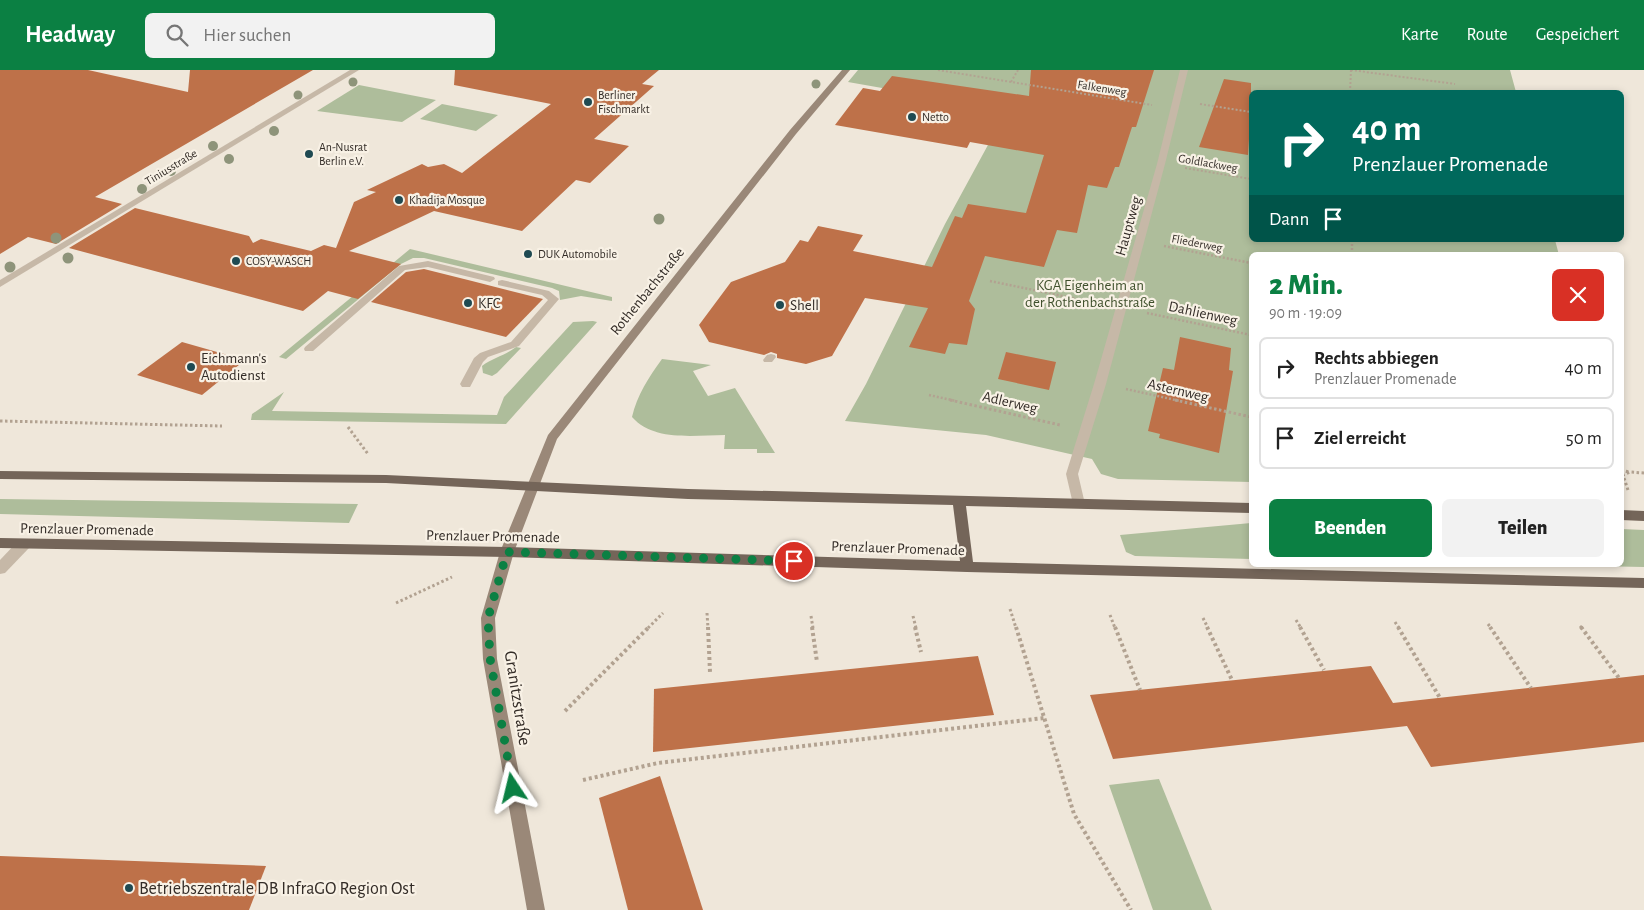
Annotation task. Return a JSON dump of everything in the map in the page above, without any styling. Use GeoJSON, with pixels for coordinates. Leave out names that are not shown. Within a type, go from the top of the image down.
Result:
{"type":"FeatureCollection","features":[{"type":"Feature","properties":{"kind":"main road","name":"Rothenbachstraße"},"geometry":{"type":"LineString","coordinates":[[507,552],[552,438],[793,132],[846,70]]}},
{"type":"Feature","properties":{"kind":"main road"},"geometry":{"type":"LineString","coordinates":[[0,475],[386,479],[688,494],[1249,508]]}},
{"type":"Feature","properties":{"kind":"main road"},"geometry":{"type":"LineString","coordinates":[[959,501],[968,567]]}},
{"type":"Feature","properties":{"kind":"main road"},"geometry":{"type":"LineString","coordinates":[[1624,516],[1644,516]]}},
{"type":"Feature","properties":{"kind":"main road","name":"Prenzlauer Promenade"},"geometry":{"type":"LineString","coordinates":[[0,543],[507,552],[968,567],[1644,583]]}},
{"type":"Feature","properties":{"kind":"main road","name":"Granitzstraße"},"geometry":{"type":"LineString","coordinates":[[507,552],[488,618],[490,658],[536,910]]}},
{"type":"Feature","properties":{"kind":"street","name":"Tiniusstraße"},"geometry":{"type":"LineString","coordinates":[[0,284],[355,70]]}},
{"type":"Feature","properties":{"kind":"street","name":"Hauptweg"},"geometry":{"type":"LineString","coordinates":[[1079,504],[1072,474],[1100,384],[1161,164],[1184,70]]}},
{"type":"Feature","properties":{"kind":"street"},"geometry":{"type":"LineString","coordinates":[[309,349],[402,268],[428,264],[490,280]]}},
{"type":"Feature","properties":{"kind":"street"},"geometry":{"type":"LineString","coordinates":[[466,384],[478,360],[515,344],[554,299],[545,293],[502,282]]}},
{"type":"Feature","properties":{"kind":"street"},"geometry":{"type":"LineString","coordinates":[[0,569],[24,544]]}},
{"type":"Feature","properties":{"kind":"path","name":"Falkenweg"},"geometry":{"type":"LineString","coordinates":[[938,70],[1175,105],[1249,112]]}},
{"type":"Feature","properties":{"kind":"path"},"geometry":{"type":"LineString","coordinates":[[1011,82],[1018,70]]}},
{"type":"Feature","properties":{"kind":"path"},"geometry":{"type":"LineString","coordinates":[[1350,90],[1351,70],[1455,84]]}},
{"type":"Feature","properties":{"kind":"path","name":"Goldlackweg"},"geometry":{"type":"LineString","coordinates":[[1161,164],[1249,179]]}},
{"type":"Feature","properties":{"kind":"path","name":"Fliederweg"},"geometry":{"type":"LineString","coordinates":[[1139,241],[1249,262]]}},
{"type":"Feature","properties":{"kind":"path","name":"Dahlienweg"},"geometry":{"type":"LineString","coordinates":[[990,281],[1249,335]]}},
{"type":"Feature","properties":{"kind":"path","name":"Asternweg"},"geometry":{"type":"LineString","coordinates":[[1100,384],[1249,418]]}},
{"type":"Feature","properties":{"kind":"path","name":"Adlerweg"},"geometry":{"type":"LineString","coordinates":[[930,395],[1085,431]]}},
{"type":"Feature","properties":{"kind":"path"},"geometry":{"type":"LineString","coordinates":[[0,421],[222,426]]}},
{"type":"Feature","properties":{"kind":"path"},"geometry":{"type":"LineString","coordinates":[[1624,471],[1644,473]]}},
{"type":"Feature","properties":{"kind":"path"},"geometry":{"type":"LineString","coordinates":[[1629,494],[1624,475],[1630,472]]}},
{"type":"Feature","properties":{"kind":"path"},"geometry":{"type":"LineString","coordinates":[[1010,609],[1074,814],[1131,910]]}},
{"type":"Feature","properties":{"kind":"path"},"geometry":{"type":"LineString","coordinates":[[565,711],[663,612]]}},
{"type":"Feature","properties":{"kind":"path"},"geometry":{"type":"LineString","coordinates":[[707,614],[710,672]]}},
{"type":"Feature","properties":{"kind":"path"},"geometry":{"type":"LineString","coordinates":[[1110,615],[1140,690]]}},
{"type":"Feature","properties":{"kind":"path"},"geometry":{"type":"LineString","coordinates":[[811,616],[817,662]]}},
{"type":"Feature","properties":{"kind":"path"},"geometry":{"type":"LineString","coordinates":[[913,616],[921,652]]}},
{"type":"Feature","properties":{"kind":"path"},"geometry":{"type":"LineString","coordinates":[[1202,618],[1232,680]]}},
{"type":"Feature","properties":{"kind":"path"},"geometry":{"type":"LineString","coordinates":[[1296,620],[1324,670]]}},
{"type":"Feature","properties":{"kind":"path"},"geometry":{"type":"LineString","coordinates":[[1395,622],[1440,698]]}},
{"type":"Feature","properties":{"kind":"path"},"geometry":{"type":"LineString","coordinates":[[1488,624],[1531,688]]}},
{"type":"Feature","properties":{"kind":"path"},"geometry":{"type":"LineString","coordinates":[[1580,626],[1619,678]]}},
{"type":"Feature","properties":{"kind":"path"},"geometry":{"type":"LineString","coordinates":[[583,780],[658,763],[1044,718]]}},
{"type":"Feature","properties":{"kind":"green space","name":"KGA Eigenheim an der Rothenbachstraße"},"geometry":{"type":"Polygon","coordinates":[[[858,70],[1510,70],[1515,90],[1249,90],[1249,242],[1556,242],[1558,252],[1249,252],[1249,482],[1118,479],[1101,474],[1092,459],[986,435],[845,421],[866,384],[945,224],[1007,110],[848,82],[858,70]]]}},
{"type":"Feature","properties":{"kind":"green space"},"geometry":{"type":"Polygon","coordinates":[[[359,85],[436,100],[402,122],[317,111],[359,85]]]}},
{"type":"Feature","properties":{"kind":"green space"},"geometry":{"type":"Polygon","coordinates":[[[442,104],[498,115],[476,131],[420,119],[442,104]]]}},
{"type":"Feature","properties":{"kind":"green space"},"geometry":{"type":"Polygon","coordinates":[[[410,249],[612,297],[612,301],[581,296],[560,300],[559,291],[552,288],[424,258],[413,258],[401,264],[286,359],[279,357],[410,249]]]}},
{"type":"Feature","properties":{"kind":"green space"},"geometry":{"type":"Polygon","coordinates":[[[573,322],[597,322],[506,424],[251,420],[252,414],[284,392],[272,411],[497,415],[504,397],[573,322]]]}},
{"type":"Feature","properties":{"kind":"green space"},"geometry":{"type":"Polygon","coordinates":[[[516,347],[521,348],[497,373],[492,376],[483,373],[482,366],[516,347]]]}},
{"type":"Feature","properties":{"kind":"green space"},"geometry":{"type":"Polygon","coordinates":[[[662,359],[711,365],[693,371],[708,396],[735,388],[775,453],[757,453],[757,449],[724,449],[725,435],[688,436],[663,434],[641,425],[632,417],[634,409],[644,386],[662,359]]]}},
{"type":"Feature","properties":{"kind":"green space"},"geometry":{"type":"Polygon","coordinates":[[[0,499],[358,504],[349,523],[0,514],[0,499]]]}},
{"type":"Feature","properties":{"kind":"green space"},"geometry":{"type":"Polygon","coordinates":[[[1249,523],[1249,559],[1135,556],[1126,552],[1120,535],[1249,523]]]}},
{"type":"Feature","properties":{"kind":"green space"},"geometry":{"type":"Polygon","coordinates":[[[1624,529],[1644,530],[1644,567],[1624,567],[1624,529]]]}},
{"type":"Feature","properties":{"kind":"green space"},"geometry":{"type":"Polygon","coordinates":[[[1159,779],[1212,910],[1153,910],[1109,785],[1159,779]]]}},
{"type":"Feature","properties":{"kind":"building"},"geometry":{"type":"Polygon","coordinates":[[[0,70],[88,70],[188,92],[190,70],[313,70],[95,197],[122,204],[56,244],[28,237],[0,254],[0,70]]]}},
{"type":"Feature","properties":{"kind":"building"},"geometry":{"type":"Polygon","coordinates":[[[455,70],[659,70],[642,84],[654,86],[594,139],[629,146],[590,183],[576,180],[522,231],[434,211],[349,251],[401,264],[358,299],[328,291],[303,311],[69,248],[135,208],[249,236],[253,243],[261,239],[311,251],[324,245],[336,248],[354,202],[376,192],[367,190],[422,164],[428,167],[444,164],[462,173],[551,104],[454,85],[455,70]]]}},
{"type":"Feature","properties":{"kind":"building"},"geometry":{"type":"Polygon","coordinates":[[[1031,70],[1154,70],[1136,127],[1132,127],[1119,167],[1115,167],[1107,188],[1088,185],[1077,233],[1057,230],[1044,267],[985,256],[969,301],[975,309],[967,345],[949,343],[945,354],[909,347],[928,308],[865,298],[832,356],[806,364],[777,358],[777,354],[771,352],[764,355],[709,342],[699,325],[731,282],[785,262],[800,240],[808,242],[818,226],[863,235],[853,251],[932,267],[955,216],[962,218],[968,204],[1026,213],[1044,155],[970,142],[967,148],[835,125],[863,88],[880,91],[892,76],[1029,96],[1031,70]]]}},
{"type":"Feature","properties":{"kind":"building"},"geometry":{"type":"Polygon","coordinates":[[[1224,79],[1251,83],[1251,90],[1249,90],[1248,155],[1199,147],[1224,79]]]}},
{"type":"Feature","properties":{"kind":"building","name":"KFC"},"geometry":{"type":"Polygon","coordinates":[[[424,269],[543,299],[506,337],[371,302],[406,272],[424,269]]]}},
{"type":"Feature","properties":{"kind":"building"},"geometry":{"type":"Polygon","coordinates":[[[1180,337],[1231,348],[1229,370],[1233,371],[1219,453],[1159,438],[1160,434],[1148,431],[1163,368],[1174,370],[1180,337]]]}},
{"type":"Feature","properties":{"kind":"building","name":"Eichmann's Autodienst"},"geometry":{"type":"Polygon","coordinates":[[[182,342],[245,360],[202,395],[137,375],[182,342]]]}},
{"type":"Feature","properties":{"kind":"building"},"geometry":{"type":"Polygon","coordinates":[[[1006,352],[1056,362],[1049,390],[998,379],[1006,352]]]}},
{"type":"Feature","properties":{"kind":"building"},"geometry":{"type":"Polygon","coordinates":[[[978,656],[994,715],[653,752],[654,689],[978,656]]]}},
{"type":"Feature","properties":{"kind":"building"},"geometry":{"type":"Polygon","coordinates":[[[1371,666],[1393,703],[1644,675],[1644,742],[1431,767],[1407,726],[1113,759],[1090,695],[1371,666]]]}},
{"type":"Feature","properties":{"kind":"building"},"geometry":{"type":"Polygon","coordinates":[[[660,776],[703,910],[628,910],[599,798],[660,776]]]}},
{"type":"Feature","properties":{"kind":"building","name":"Betriebszentrale DB InfraGO Region Ost"},"geometry":{"type":"Polygon","coordinates":[[[0,856],[266,866],[249,910],[0,910],[0,856]]]}},
{"type":"Feature","properties":{"kind":"place","name":"Berliner Fischmarkt"},"geometry":{"type":"Point","coordinates":[588,102]}},
{"type":"Feature","properties":{"kind":"place","name":"Netto"},"geometry":{"type":"Point","coordinates":[912,117]}},
{"type":"Feature","properties":{"kind":"place","name":"An-Nusrat Berlin e.V."},"geometry":{"type":"Point","coordinates":[309,154]}},
{"type":"Feature","properties":{"kind":"place","name":"Khadija Mosque"},"geometry":{"type":"Point","coordinates":[399,200]}},
{"type":"Feature","properties":{"kind":"place","name":"DUK Automobile"},"geometry":{"type":"Point","coordinates":[528,254]}},
{"type":"Feature","properties":{"kind":"place","name":"COSY-WASCH"},"geometry":{"type":"Point","coordinates":[236,261]}},
{"type":"Feature","properties":{"kind":"place","name":"KFC"},"geometry":{"type":"Point","coordinates":[468,303]}},
{"type":"Feature","properties":{"kind":"place","name":"Shell"},"geometry":{"type":"Point","coordinates":[780,305]}},
{"type":"Feature","properties":{"kind":"place","name":"Eichmann's Autodienst"},"geometry":{"type":"Point","coordinates":[191,367]}},
{"type":"Feature","properties":{"kind":"place","name":"Betriebszentrale DB InfraGO Region Ost"},"geometry":{"type":"Point","coordinates":[129,888]}},
{"type":"Feature","properties":{"kind":"route"},"geometry":{"type":"LineString","coordinates":[[513,788],[490,658],[488,618],[507,552],[794,561]]}}]}
